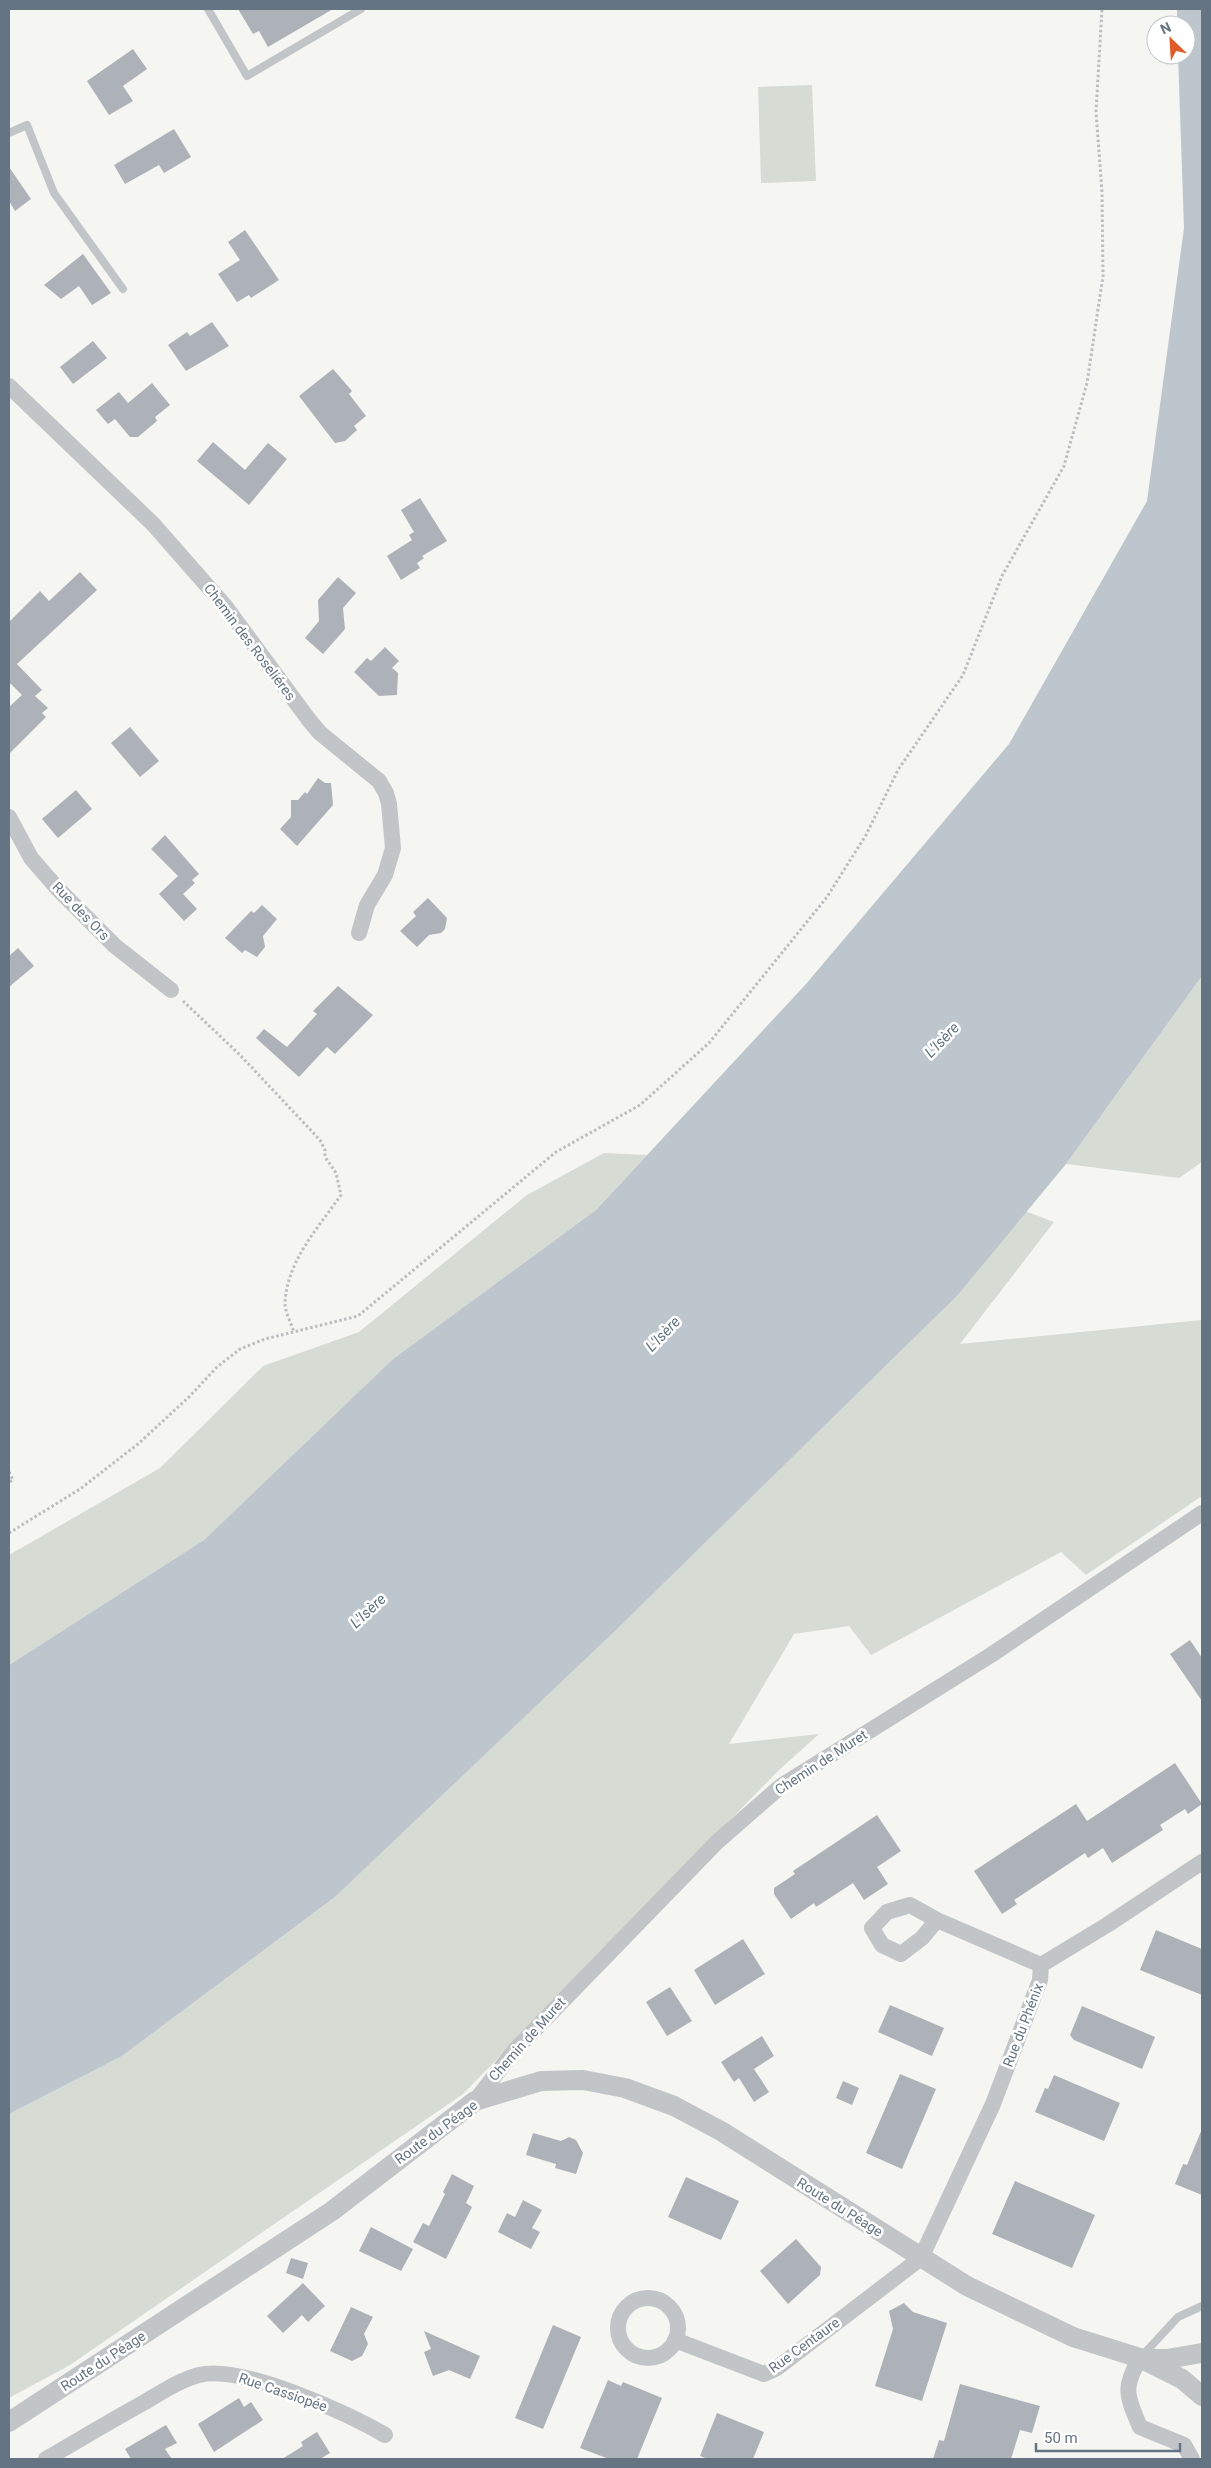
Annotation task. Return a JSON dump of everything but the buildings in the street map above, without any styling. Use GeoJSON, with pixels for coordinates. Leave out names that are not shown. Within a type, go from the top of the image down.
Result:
{"type":"FeatureCollection","features":[{"type":"Feature","properties":{"kind":"street","name":"Chemin des Roseliéres"},"geometry":{"type":"LineString","coordinates":[[9,386],[153,524],[225,606],[308,720],[320,733],[379,782],[390,804],[393,848],[385,875],[367,905],[359,933]]}},
{"type":"Feature","properties":{"kind":"street","name":"Rue des Ors"},"geometry":{"type":"LineString","coordinates":[[9,817],[31,858],[57,888],[115,946],[171,990]]}},
{"type":"Feature","properties":{"kind":"street","name":"Chemin de Muret"},"geometry":{"type":"LineString","coordinates":[[475,2101],[514,2050],[717,1842],[781,1786],[999,1649],[1202,1513]]}},
{"type":"Feature","properties":{"kind":"street","name":"Rue du Phénix"},"geometry":{"type":"LineString","coordinates":[[920,2258],[993,2104],[1040,1980],[1041,1964],[1107,1925],[1202,1862]]}},
{"type":"Feature","properties":{"kind":"street"},"geometry":{"type":"LineString","coordinates":[[937,1920],[1041,1964]]}},
{"type":"Feature","properties":{"kind":"street","name":"Route du Péage"},"geometry":{"type":"LineString","coordinates":[[9,2422],[332,2210],[475,2101],[541,2081],[583,2080],[625,2088],[674,2106],[720,2131],[920,2258],[1015,2310],[1073,2337],[1140,2358],[1182,2379],[1202,2396]]}},
{"type":"Feature","properties":{"kind":"street","name":"Rue Centaure"},"geometry":{"type":"LineString","coordinates":[[675,2340],[764,2374],[777,2368],[920,2258]]}},
{"type":"Feature","properties":{"kind":"street","name":"Route du Péage"},"geometry":{"type":"LineString","coordinates":[[1140,2358],[1167,2359],[1202,2353]]}},
{"type":"Feature","properties":{"kind":"street"},"geometry":{"type":"LineString","coordinates":[[1140,2358],[1130,2375],[1127,2396],[1140,2427],[1184,2445],[1192,2459]]}},
{"type":"Feature","properties":{"kind":"street","name":"Rue Cassiopée"},"geometry":{"type":"LineString","coordinates":[[46,2459],[170,2388],[200,2375],[231,2375],[267,2384],[361,2421],[385,2435]]}},
{"type":"Feature","properties":{"kind":"lane"},"geometry":{"type":"LineString","coordinates":[[208,9],[247,76],[361,9]]}},
{"type":"Feature","properties":{"kind":"lane"},"geometry":{"type":"LineString","coordinates":[[9,133],[27,126],[54,193],[123,289]]}},
{"type":"Feature","properties":{"kind":"lane"},"geometry":{"type":"LineString","coordinates":[[1140,2358],[1178,2317],[1202,2306]]}},
{"type":"Feature","properties":{"kind":"path"},"geometry":{"type":"LineString","coordinates":[[9,1533],[80,1489],[138,1444],[217,1367],[240,1349],[265,1339],[358,1316],[556,1152],[640,1105],[710,1043],[827,897],[866,835],[898,770],[963,675],[1002,576],[1064,466],[1087,383],[1103,276],[1102,192],[1096,112],[1102,9]]}},
{"type":"Feature","properties":{"kind":"path"},"geometry":{"type":"LineString","coordinates":[[171,990],[240,1055],[320,1140],[325,1150],[325,1157],[336,1173],[341,1195],[306,1244],[290,1273],[285,1305],[294,1332]]}},
{"type":"Feature","properties":{"kind":"path"},"geometry":{"type":"LineString","coordinates":[[9,1472],[13,1480],[9,1482]]}},
{"type":"Feature","properties":{"kind":"shaded area"},"geometry":{"type":"Polygon","coordinates":[[[812,85],[816,181],[761,183],[758,87],[812,85]]]}},
{"type":"Feature","properties":{"kind":"shaded area"},"geometry":{"type":"Polygon","coordinates":[[[1202,976],[1202,1162],[1179,1178],[1066,1164],[1202,976]]]}},
{"type":"Feature","properties":{"kind":"shaded area"},"geometry":{"type":"Polygon","coordinates":[[[604,1153],[647,1155],[596,1210],[393,1359],[204,1540],[9,1665],[9,1555],[160,1468],[263,1366],[359,1332],[527,1195],[604,1153]]]}},
{"type":"Feature","properties":{"kind":"shaded area"},"geometry":{"type":"Polygon","coordinates":[[[1025,1211],[1054,1222],[960,1344],[1202,1320],[1202,1496],[1086,1575],[1061,1552],[871,1655],[849,1626],[794,1634],[729,1744],[819,1734],[778,1771],[463,2094],[70,2365],[9,2398],[9,2114],[122,2056],[335,1897],[612,1634],[957,1296],[1025,1211]]]}},
{"type":"Feature","properties":{"kind":"water","name":"L'Isère"},"geometry":{"type":"Polygon","coordinates":[[[1177,9],[1202,9],[1202,976],[1066,1164],[957,1296],[612,1634],[335,1897],[122,2056],[9,2114],[9,1665],[204,1540],[393,1359],[596,1210],[806,984],[1009,744],[1147,501],[1184,228],[1178,65],[1196,65],[1196,15],[1177,15],[1177,9]]]}}]}
